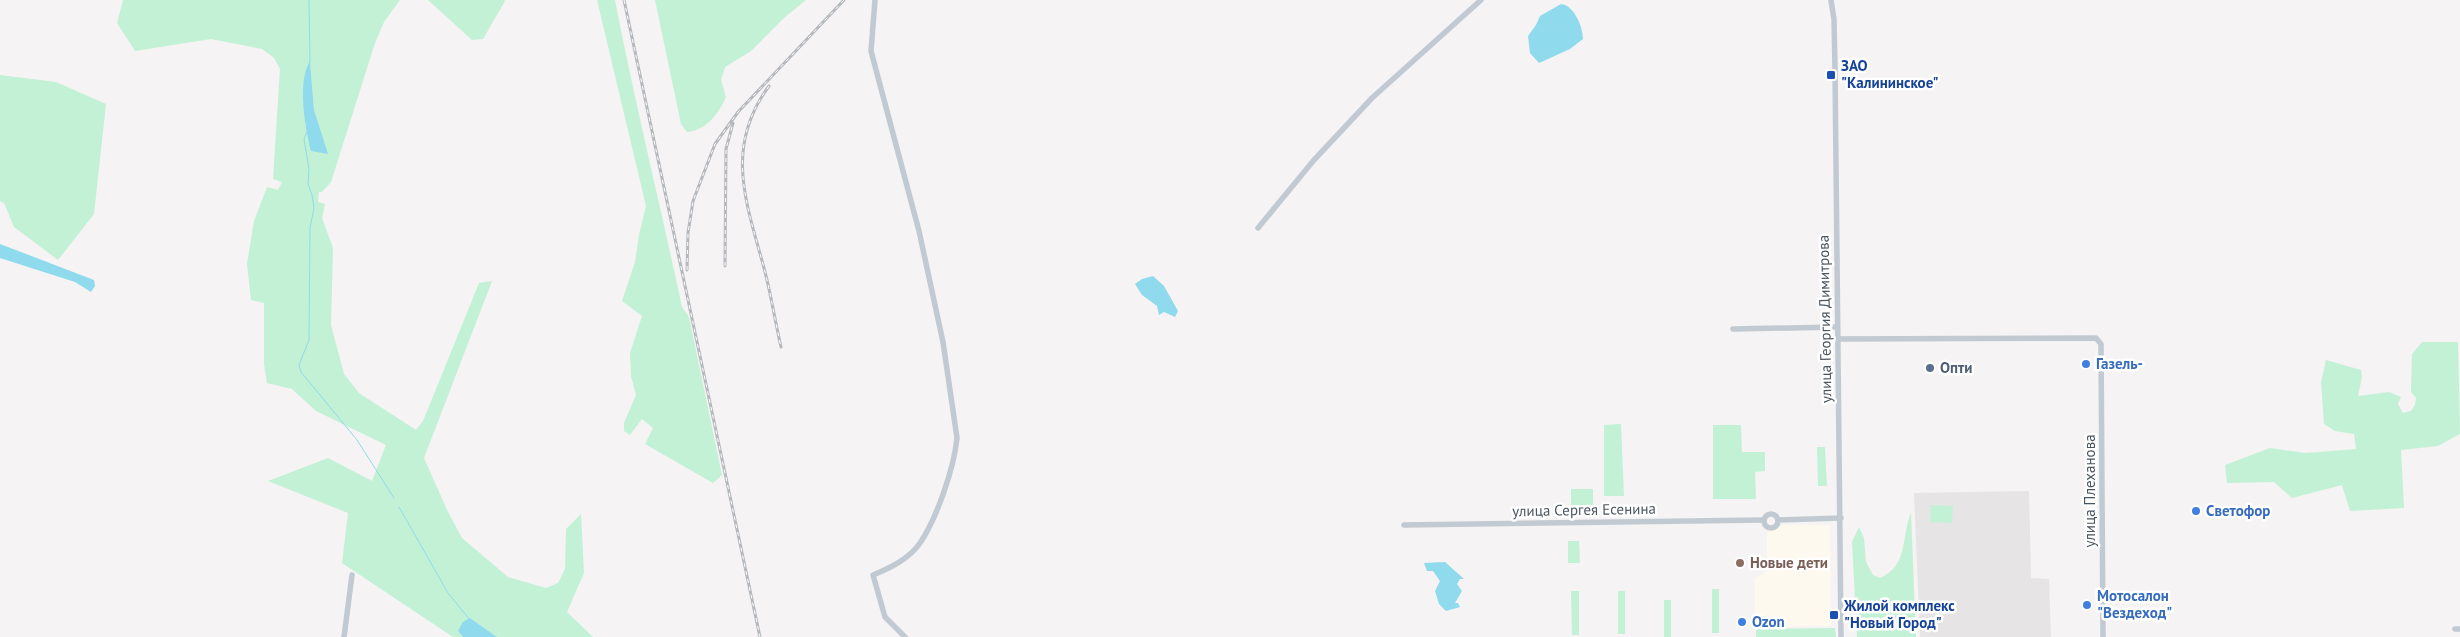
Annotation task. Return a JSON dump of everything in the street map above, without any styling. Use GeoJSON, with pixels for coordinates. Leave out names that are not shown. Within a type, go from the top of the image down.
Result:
{"type":"FeatureCollection","features":[{"type":"Feature","properties":{"kind":"street"},"geometry":{"type":"LineString","coordinates":[[875,0],[871,51],[919,231],[943,342],[957,438],[955,452],[935,513],[920,544],[905,559],[873,575],[885,618],[905,637]]}},
{"type":"Feature","properties":{"kind":"street"},"geometry":{"type":"LineString","coordinates":[[1258,228],[1314,160],[1372,98],[1481,0]]}},
{"type":"Feature","properties":{"kind":"street","name":"улица Георгия Димитрова"},"geometry":{"type":"LineString","coordinates":[[1831,0],[1834,20],[1835,69],[1841,637]]}},
{"type":"Feature","properties":{"kind":"street"},"geometry":{"type":"LineString","coordinates":[[1733,329],[1837,327]]}},
{"type":"Feature","properties":{"kind":"street","name":"улица Плеханова"},"geometry":{"type":"LineString","coordinates":[[1838,339],[2096,338],[2101,344],[2103,637]]}},
{"type":"Feature","properties":{"kind":"street","name":"улица Сергея Есенина"},"geometry":{"type":"LineString","coordinates":[[1764,520],[1771,513],[1778,520]]}},
{"type":"Feature","properties":{"kind":"street","name":"улица Сергея Есенина"},"geometry":{"type":"LineString","coordinates":[[1778,520],[1841,518]]}},
{"type":"Feature","properties":{"kind":"street","name":"улица Сергея Есенина"},"geometry":{"type":"LineString","coordinates":[[1764,520],[1766,525],[1772,528],[1777,524],[1778,520]]}},
{"type":"Feature","properties":{"kind":"street","name":"улица Сергея Есенина"},"geometry":{"type":"LineString","coordinates":[[1404,525],[1764,520]]}},
{"type":"Feature","properties":{"kind":"street"},"geometry":{"type":"LineString","coordinates":[[344,637],[352,575]]}},
{"type":"Feature","properties":{"kind":"shaded area"},"geometry":{"type":"Polygon","coordinates":[[[2029,491],[2031,578],[2049,579],[2051,637],[1920,637],[1914,493],[2029,491]]]}},
{"type":"Feature","properties":{"kind":"shaded area"},"geometry":{"type":"Polygon","coordinates":[[[1784,525],[1830,525],[1831,626],[1755,627],[1755,578],[1767,571],[1767,531],[1784,525]]]}},
{"type":"Feature","properties":{"kind":"green space"},"geometry":{"type":"Polygon","coordinates":[[[123,0],[400,0],[384,22],[375,43],[331,182],[322,192],[319,192],[318,202],[325,204],[322,218],[333,248],[331,325],[344,374],[359,393],[416,430],[423,421],[479,283],[492,281],[424,458],[462,538],[508,577],[546,588],[558,583],[565,569],[566,529],[581,514],[584,573],[567,612],[593,637],[497,637],[470,618],[458,631],[463,637],[453,637],[342,563],[348,513],[268,481],[328,458],[372,481],[386,445],[316,411],[292,389],[267,383],[264,364],[264,303],[251,300],[247,264],[254,221],[267,187],[278,190],[282,182],[273,179],[280,69],[274,58],[262,49],[211,39],[135,51],[117,23],[123,0]],[[310,62],[305,125],[324,145],[314,110],[310,62]]]}},
{"type":"Feature","properties":{"kind":"green space"},"geometry":{"type":"Polygon","coordinates":[[[428,0],[505,1],[483,39],[472,40],[428,0]]]}},
{"type":"Feature","properties":{"kind":"green space"},"geometry":{"type":"Polygon","coordinates":[[[597,0],[615,0],[682,307],[689,317],[722,475],[713,483],[645,444],[653,428],[642,419],[630,435],[624,431],[624,423],[636,395],[631,376],[630,353],[642,316],[622,301],[635,262],[646,206],[597,0]]]}},
{"type":"Feature","properties":{"kind":"green space"},"geometry":{"type":"Polygon","coordinates":[[[655,0],[806,0],[785,17],[751,51],[725,67],[721,80],[726,97],[720,109],[706,125],[687,132],[681,124],[655,0]]]}},
{"type":"Feature","properties":{"kind":"green space"},"geometry":{"type":"Polygon","coordinates":[[[0,75],[56,82],[106,104],[94,214],[58,260],[14,227],[4,203],[0,201],[0,75]]]}},
{"type":"Feature","properties":{"kind":"green space"},"geometry":{"type":"Polygon","coordinates":[[[2422,342],[2458,342],[2460,434],[2438,446],[2401,450],[2404,508],[2350,511],[2342,485],[2292,498],[2274,482],[2227,483],[2225,465],[2270,448],[2306,453],[2356,449],[2354,434],[2335,431],[2324,424],[2321,382],[2326,360],[2361,370],[2362,377],[2358,396],[2389,392],[2401,397],[2398,404],[2403,413],[2411,411],[2415,405],[2416,398],[2411,392],[2412,354],[2422,342]]]}},
{"type":"Feature","properties":{"kind":"green space"},"geometry":{"type":"Polygon","coordinates":[[[1621,424],[1624,496],[1604,496],[1604,425],[1621,424]]]}},
{"type":"Feature","properties":{"kind":"green space"},"geometry":{"type":"Polygon","coordinates":[[[1713,425],[1741,425],[1742,452],[1765,452],[1765,471],[1755,472],[1756,499],[1713,499],[1713,425]]]}},
{"type":"Feature","properties":{"kind":"green space"},"geometry":{"type":"Polygon","coordinates":[[[1817,447],[1825,447],[1827,486],[1818,486],[1817,447]]]}},
{"type":"Feature","properties":{"kind":"green space"},"geometry":{"type":"Polygon","coordinates":[[[1571,489],[1593,489],[1593,505],[1571,505],[1571,489]]]}},
{"type":"Feature","properties":{"kind":"green space"},"geometry":{"type":"Polygon","coordinates":[[[1931,505],[1953,506],[1952,523],[1930,522],[1931,505]]]}},
{"type":"Feature","properties":{"kind":"green space"},"geometry":{"type":"Polygon","coordinates":[[[1911,512],[1916,637],[1857,637],[1852,542],[1859,527],[1864,538],[1866,562],[1873,575],[1880,578],[1889,573],[1899,559],[1911,512]]]}},
{"type":"Feature","properties":{"kind":"green space"},"geometry":{"type":"Polygon","coordinates":[[[1568,541],[1579,541],[1580,563],[1568,563],[1568,541]]]}},
{"type":"Feature","properties":{"kind":"green space"},"geometry":{"type":"Polygon","coordinates":[[[1712,589],[1719,589],[1719,633],[1712,633],[1712,589]]]}},
{"type":"Feature","properties":{"kind":"green space"},"geometry":{"type":"Polygon","coordinates":[[[1571,591],[1579,591],[1579,635],[1572,635],[1571,591]]]}},
{"type":"Feature","properties":{"kind":"green space"},"geometry":{"type":"Polygon","coordinates":[[[1618,591],[1625,591],[1625,634],[1618,634],[1618,591]]]}},
{"type":"Feature","properties":{"kind":"green space"},"geometry":{"type":"Polygon","coordinates":[[[1664,600],[1671,600],[1671,637],[1664,637],[1664,600]]]}},
{"type":"Feature","properties":{"kind":"green space"},"geometry":{"type":"Polygon","coordinates":[[[1835,628],[1836,637],[1756,637],[1756,629],[1835,628]]]}},
{"type":"Feature","properties":{"kind":"water"},"geometry":{"type":"Polygon","coordinates":[[[1561,4],[1566,5],[1574,12],[1583,39],[1570,49],[1539,63],[1530,53],[1528,36],[1540,16],[1561,4]]]}},
{"type":"Feature","properties":{"kind":"water"},"geometry":{"type":"Polygon","coordinates":[[[310,61],[314,110],[328,154],[311,151],[306,130],[303,92],[306,70],[310,61]]]}},
{"type":"Feature","properties":{"kind":"water"},"geometry":{"type":"Polygon","coordinates":[[[0,244],[94,280],[95,286],[91,292],[75,282],[0,258],[0,244]]]}},
{"type":"Feature","properties":{"kind":"water"},"geometry":{"type":"Polygon","coordinates":[[[1153,276],[1164,286],[1178,311],[1175,317],[1164,312],[1159,315],[1157,306],[1142,295],[1135,284],[1142,279],[1153,276]]]}},
{"type":"Feature","properties":{"kind":"water"},"geometry":{"type":"Polygon","coordinates":[[[1445,562],[1464,579],[1460,579],[1457,584],[1462,591],[1455,603],[1458,603],[1460,607],[1446,611],[1439,604],[1435,591],[1440,581],[1433,571],[1427,571],[1424,563],[1445,562]]]}},
{"type":"Feature","properties":{"kind":"water"},"geometry":{"type":"Polygon","coordinates":[[[470,618],[497,637],[463,637],[458,631],[463,622],[470,618]]]}},
{"type":"Feature","properties":{"kind":"waterway"},"geometry":{"type":"LineString","coordinates":[[309,0],[310,62]]}},
{"type":"Feature","properties":{"kind":"waterway"},"geometry":{"type":"LineString","coordinates":[[307,132],[304,139],[309,169],[308,184],[314,208],[310,228],[309,340],[299,365],[301,372],[357,440],[394,498]]}},
{"type":"Feature","properties":{"kind":"waterway"},"geometry":{"type":"LineString","coordinates":[[399,507],[448,593],[470,620]]}},
{"type":"Feature","properties":{"kind":"railway"},"geometry":{"type":"LineString","coordinates":[[624,0],[760,637]]}},
{"type":"Feature","properties":{"kind":"railway"},"geometry":{"type":"LineString","coordinates":[[687,270],[688,233],[693,201],[715,144],[738,112],[844,0]]}},
{"type":"Feature","properties":{"kind":"railway"},"geometry":{"type":"LineString","coordinates":[[769,86],[755,109],[747,131],[743,153],[743,175],[751,220],[781,347]]}},
{"type":"Feature","properties":{"kind":"railway"},"geometry":{"type":"LineString","coordinates":[[725,266],[726,149],[733,123]]}},
{"type":"Feature","properties":{"kind":"place","name":"ЗАО \"Калининское\""},"geometry":{"type":"Point","coordinates":[1831,75]}},
{"type":"Feature","properties":{"kind":"place","name":"Газель-"},"geometry":{"type":"Point","coordinates":[2086,364]}},
{"type":"Feature","properties":{"kind":"place","name":"Опти"},"geometry":{"type":"Point","coordinates":[1930,368]}},
{"type":"Feature","properties":{"kind":"place","name":"Светофор"},"geometry":{"type":"Point","coordinates":[2196,511]}},
{"type":"Feature","properties":{"kind":"place","name":"Новые дети"},"geometry":{"type":"Point","coordinates":[1740,563]}},
{"type":"Feature","properties":{"kind":"place","name":"Мотосалон \"Вездеход\""},"geometry":{"type":"Point","coordinates":[2087,605]}},
{"type":"Feature","properties":{"kind":"place","name":"Жилой комплекс \"Новый Город\""},"geometry":{"type":"Point","coordinates":[1834,615]}},
{"type":"Feature","properties":{"kind":"place","name":"Ozon"},"geometry":{"type":"Point","coordinates":[1742,622]}}]}
